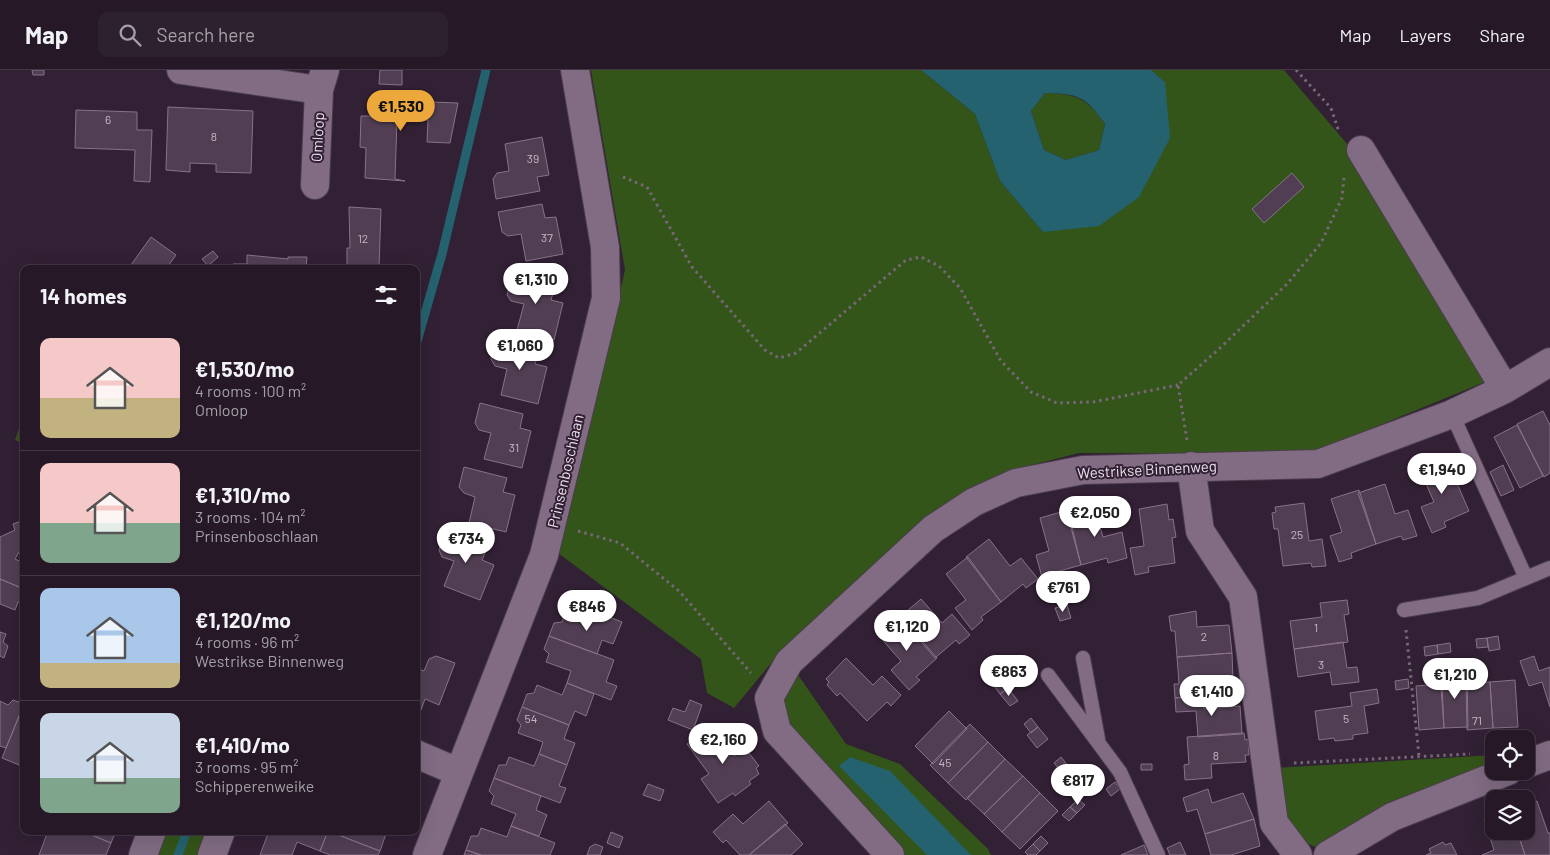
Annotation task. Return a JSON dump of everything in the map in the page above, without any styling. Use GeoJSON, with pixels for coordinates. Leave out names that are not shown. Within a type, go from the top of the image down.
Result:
{"type":"FeatureCollection","features":[{"type":"Feature","properties":{"kind":"street","name":"Omloop"},"geometry":{"type":"LineString","coordinates":[[181,70],[322,80],[315,185]]}},
{"type":"Feature","properties":{"kind":"street","name":"Prinsenboschlaan"},"geometry":{"type":"LineString","coordinates":[[427,855],[544,555],[554,523],[606,298],[605,247],[575,70]]}},
{"type":"Feature","properties":{"kind":"street"},"geometry":{"type":"LineString","coordinates":[[1351,145],[1505,389]]}},
{"type":"Feature","properties":{"kind":"street","name":"Westrikse Binnenweg"},"geometry":{"type":"LineString","coordinates":[[771,696],[788,662],[933,529],[974,502],[1016,484],[1082,470],[1318,464],[1452,414],[1505,389],[1550,362]]}},
{"type":"Feature","properties":{"kind":"street"},"geometry":{"type":"LineString","coordinates":[[1191,466],[1200,531],[1243,597],[1274,823],[1298,855]]}},
{"type":"Feature","properties":{"kind":"street"},"geometry":{"type":"LineString","coordinates":[[771,696],[769,698],[777,731],[890,855]]}},
{"type":"Feature","properties":{"kind":"street"},"geometry":{"type":"LineString","coordinates":[[1535,761],[1550,755]]}},
{"type":"Feature","properties":{"kind":"street"},"geometry":{"type":"LineString","coordinates":[[420,756],[458,772]]}},
{"type":"Feature","properties":{"kind":"street"},"geometry":{"type":"LineString","coordinates":[[1328,855],[1392,817],[1485,780]]}},
{"type":"Feature","properties":{"kind":"street"},"geometry":{"type":"LineString","coordinates":[[143,855],[150,835]]}},
{"type":"Feature","properties":{"kind":"street"},"geometry":{"type":"LineString","coordinates":[[212,855],[220,835]]}},
{"type":"Feature","properties":{"kind":"lane"},"geometry":{"type":"LineString","coordinates":[[1452,414],[1526,578]]}},
{"type":"Feature","properties":{"kind":"lane"},"geometry":{"type":"LineString","coordinates":[[1404,610],[1478,598],[1550,568]]}},
{"type":"Feature","properties":{"kind":"lane"},"geometry":{"type":"LineString","coordinates":[[1083,658],[1098,742]]}},
{"type":"Feature","properties":{"kind":"lane"},"geometry":{"type":"LineString","coordinates":[[1048,676],[1120,772],[1158,855]]}},
{"type":"Feature","properties":{"kind":"path"},"geometry":{"type":"LineString","coordinates":[[1296,70],[1331,108],[1351,145]]}},
{"type":"Feature","properties":{"kind":"path"},"geometry":{"type":"LineString","coordinates":[[591,164],[646,187],[692,267],[765,350],[779,358],[796,354],[906,260],[921,257],[939,266],[960,288],[1001,361],[1031,392],[1057,403],[1093,402],[1178,385],[1287,284],[1321,243],[1342,198],[1345,172]]}},
{"type":"Feature","properties":{"kind":"path"},"geometry":{"type":"LineString","coordinates":[[1178,385],[1191,466]]}},
{"type":"Feature","properties":{"kind":"path"},"geometry":{"type":"LineString","coordinates":[[554,523],[620,543],[679,591],[771,696]]}},
{"type":"Feature","properties":{"kind":"path"},"geometry":{"type":"LineString","coordinates":[[1404,610],[1419,756]]}},
{"type":"Feature","properties":{"kind":"path"},"geometry":{"type":"LineString","coordinates":[[1266,765],[1475,753]]}},
{"type":"Feature","properties":{"kind":"green space"},"geometry":{"type":"Polygon","coordinates":[[[591,70],[921,70],[975,114],[1000,181],[1043,232],[1165,82],[1151,70],[1284,70],[1348,145],[1485,382],[1309,454],[1079,453],[1032,465],[969,488],[777,656],[734,708],[707,693],[701,659],[558,553],[625,270],[591,70]]]}},
{"type":"Feature","properties":{"kind":"green space"},"geometry":{"type":"Polygon","coordinates":[[[1045,93],[1073,96],[1092,108],[1105,124],[1099,150],[1066,160],[1044,150],[1031,111],[1045,93]]]}},
{"type":"Feature","properties":{"kind":"green space"},"geometry":{"type":"Polygon","coordinates":[[[20,426],[20,442],[15,440],[20,426]]]}},
{"type":"Feature","properties":{"kind":"green space"},"geometry":{"type":"Polygon","coordinates":[[[796,672],[846,744],[900,764],[988,849],[991,855],[904,855],[790,731],[781,701],[796,672]]]}},
{"type":"Feature","properties":{"kind":"green space"},"geometry":{"type":"Polygon","coordinates":[[[1485,756],[1485,767],[1416,793],[1368,815],[1318,848],[1293,838],[1280,819],[1274,768],[1485,756]]]}},
{"type":"Feature","properties":{"kind":"green space"},"geometry":{"type":"Polygon","coordinates":[[[160,835],[208,835],[201,855],[152,855],[160,835]]]}},
{"type":"Feature","properties":{"kind":"water"},"geometry":{"type":"Polygon","coordinates":[[[921,70],[1151,70],[1165,82],[1170,138],[1139,197],[1099,226],[1043,232],[1000,181],[975,114],[921,70]],[[1045,93],[1031,111],[1044,150],[1066,160],[1099,150],[1105,124],[1092,107],[1074,96],[1045,93]]]}},
{"type":"Feature","properties":{"kind":"water"},"geometry":{"type":"Polygon","coordinates":[[[850,757],[890,771],[971,855],[927,855],[839,766],[850,757]]]}},
{"type":"Feature","properties":{"kind":"building"},"geometry":{"type":"Polygon","coordinates":[[[32,70],[44,70],[44,75],[33,75],[32,70]]]}},
{"type":"Feature","properties":{"kind":"building"},"geometry":{"type":"Polygon","coordinates":[[[380,70],[402,70],[402,85],[379,84],[380,70]]]}},
{"type":"Feature","properties":{"kind":"building"},"geometry":{"type":"Polygon","coordinates":[[[376,100],[458,103],[450,143],[427,142],[428,120],[397,119],[395,179],[405,181],[365,178],[366,148],[360,147],[361,116],[375,116],[376,100]]]}},
{"type":"Feature","properties":{"kind":"building"},"geometry":{"type":"Polygon","coordinates":[[[168,107],[253,111],[251,173],[216,172],[216,164],[190,163],[190,172],[166,170],[168,107]]]}},
{"type":"Feature","properties":{"kind":"building"},"geometry":{"type":"Polygon","coordinates":[[[76,110],[137,112],[137,130],[152,130],[150,182],[134,181],[135,150],[75,148],[76,110]]]}},
{"type":"Feature","properties":{"kind":"building"},"geometry":{"type":"Polygon","coordinates":[[[542,137],[549,175],[537,177],[540,191],[496,199],[493,179],[497,173],[509,171],[505,144],[542,137]]]}},
{"type":"Feature","properties":{"kind":"building"},"geometry":{"type":"Polygon","coordinates":[[[1292,173],[1304,187],[1264,223],[1252,209],[1292,173]]]}},
{"type":"Feature","properties":{"kind":"building"},"geometry":{"type":"Polygon","coordinates":[[[542,204],[545,218],[556,217],[563,254],[526,261],[521,234],[508,236],[502,232],[498,212],[542,204]]]}},
{"type":"Feature","properties":{"kind":"building"},"geometry":{"type":"Polygon","coordinates":[[[349,207],[381,209],[379,265],[347,265],[347,248],[350,248],[349,207]]]}},
{"type":"Feature","properties":{"kind":"building"},"geometry":{"type":"Polygon","coordinates":[[[151,237],[176,255],[169,265],[131,265],[151,237]]]}},
{"type":"Feature","properties":{"kind":"building"},"geometry":{"type":"Polygon","coordinates":[[[213,251],[218,257],[209,265],[202,259],[213,251]]]}},
{"type":"Feature","properties":{"kind":"building"},"geometry":{"type":"Polygon","coordinates":[[[247,255],[288,259],[288,257],[307,257],[306,265],[233,265],[247,264],[247,255]]]}},
{"type":"Feature","properties":{"kind":"building"},"geometry":{"type":"Polygon","coordinates":[[[512,275],[557,279],[551,300],[563,303],[554,340],[517,330],[524,304],[511,301],[507,295],[512,275]]]}},
{"type":"Feature","properties":{"kind":"building"},"geometry":{"type":"Polygon","coordinates":[[[496,339],[539,350],[535,364],[547,367],[538,404],[501,395],[507,369],[495,366],[491,359],[496,339]]]}},
{"type":"Feature","properties":{"kind":"building"},"geometry":{"type":"Polygon","coordinates":[[[480,403],[523,414],[520,428],[531,431],[522,468],[484,459],[491,433],[479,430],[475,423],[480,403]]]}},
{"type":"Feature","properties":{"kind":"building"},"geometry":{"type":"Polygon","coordinates":[[[1543,411],[1550,425],[1550,473],[1544,477],[1517,424],[1543,411]]]}},
{"type":"Feature","properties":{"kind":"building"},"geometry":{"type":"Polygon","coordinates":[[[1517,425],[1543,476],[1520,488],[1494,437],[1517,425]]]}},
{"type":"Feature","properties":{"kind":"building"},"geometry":{"type":"Polygon","coordinates":[[[1445,456],[1469,511],[1444,522],[1446,527],[1432,533],[1421,507],[1434,502],[1419,468],[1445,456]]]}},
{"type":"Feature","properties":{"kind":"building"},"geometry":{"type":"Polygon","coordinates":[[[1503,465],[1514,490],[1501,496],[1490,472],[1503,465]]]}},
{"type":"Feature","properties":{"kind":"building"},"geometry":{"type":"Polygon","coordinates":[[[464,467],[507,478],[503,492],[515,495],[506,532],[469,523],[475,497],[464,493],[459,487],[464,467]]]}},
{"type":"Feature","properties":{"kind":"building"},"geometry":{"type":"Polygon","coordinates":[[[1385,484],[1395,514],[1408,510],[1417,536],[1403,540],[1401,536],[1376,544],[1358,493],[1385,484]]]}},
{"type":"Feature","properties":{"kind":"building"},"geometry":{"type":"Polygon","coordinates":[[[1359,490],[1376,544],[1351,553],[1352,558],[1339,562],[1330,536],[1342,532],[1331,499],[1359,490]]]}},
{"type":"Feature","properties":{"kind":"building"},"geometry":{"type":"Polygon","coordinates":[[[1304,503],[1309,541],[1322,539],[1326,566],[1312,567],[1311,563],[1283,566],[1278,529],[1274,529],[1272,513],[1276,512],[1275,507],[1304,503]]]}},
{"type":"Feature","properties":{"kind":"building"},"geometry":{"type":"Polygon","coordinates":[[[1167,504],[1169,520],[1173,519],[1176,537],[1172,538],[1175,563],[1148,567],[1149,572],[1135,575],[1130,548],[1144,546],[1139,509],[1167,504]]]}},
{"type":"Feature","properties":{"kind":"building"},"geometry":{"type":"Polygon","coordinates":[[[1094,506],[1103,537],[1122,532],[1127,558],[1108,563],[1107,558],[1081,565],[1067,513],[1094,506]]]}},
{"type":"Feature","properties":{"kind":"building"},"geometry":{"type":"Polygon","coordinates":[[[1068,510],[1081,565],[1056,572],[1057,577],[1043,581],[1036,555],[1049,551],[1040,518],[1068,510]]]}},
{"type":"Feature","properties":{"kind":"building"},"geometry":{"type":"Polygon","coordinates":[[[20,521],[20,552],[15,559],[20,561],[20,587],[0,579],[0,537],[15,530],[13,524],[20,521]]]}},
{"type":"Feature","properties":{"kind":"building"},"geometry":{"type":"Polygon","coordinates":[[[446,530],[490,542],[482,560],[494,565],[480,600],[444,586],[454,561],[442,557],[439,550],[446,530]]]}},
{"type":"Feature","properties":{"kind":"building"},"geometry":{"type":"Polygon","coordinates":[[[989,539],[1010,566],[1021,558],[1038,579],[1026,588],[1023,584],[1001,602],[966,557],[989,539]]]}},
{"type":"Feature","properties":{"kind":"building"},"geometry":{"type":"Polygon","coordinates":[[[968,557],[1001,602],[981,617],[983,620],[972,630],[955,608],[966,600],[946,574],[968,557]]]}},
{"type":"Feature","properties":{"kind":"building"},"geometry":{"type":"Polygon","coordinates":[[[0,579],[20,587],[20,602],[18,602],[15,610],[0,604],[0,579]]]}},
{"type":"Feature","properties":{"kind":"building"},"geometry":{"type":"Polygon","coordinates":[[[921,599],[942,623],[952,614],[970,635],[959,644],[956,640],[935,658],[900,617],[921,599]]]}},
{"type":"Feature","properties":{"kind":"building"},"geometry":{"type":"Polygon","coordinates":[[[1347,600],[1349,614],[1344,615],[1348,642],[1294,649],[1290,621],[1322,617],[1320,603],[1347,600]]]}},
{"type":"Feature","properties":{"kind":"building"},"geometry":{"type":"Polygon","coordinates":[[[1067,605],[1071,618],[1060,621],[1055,608],[1067,605]]]}},
{"type":"Feature","properties":{"kind":"building"},"geometry":{"type":"Polygon","coordinates":[[[594,611],[622,622],[613,644],[602,640],[597,654],[549,636],[554,623],[562,622],[565,614],[589,624],[594,611]]]}},
{"type":"Feature","properties":{"kind":"building"},"geometry":{"type":"Polygon","coordinates":[[[1196,611],[1197,627],[1229,625],[1232,653],[1177,657],[1175,631],[1171,631],[1169,616],[1196,611]]]}},
{"type":"Feature","properties":{"kind":"building"},"geometry":{"type":"Polygon","coordinates":[[[900,616],[937,658],[916,677],[920,680],[909,690],[891,670],[901,661],[878,635],[900,616]]]}},
{"type":"Feature","properties":{"kind":"building"},"geometry":{"type":"Polygon","coordinates":[[[0,632],[6,634],[3,642],[8,646],[4,658],[0,656],[0,632]]]}},
{"type":"Feature","properties":{"kind":"building"},"geometry":{"type":"Polygon","coordinates":[[[549,636],[614,660],[606,682],[617,686],[611,700],[567,683],[571,671],[546,662],[549,654],[544,649],[549,636]]]}},
{"type":"Feature","properties":{"kind":"building"},"geometry":{"type":"Polygon","coordinates":[[[1498,636],[1500,649],[1489,651],[1487,638],[1498,636]]]}},
{"type":"Feature","properties":{"kind":"building"},"geometry":{"type":"Polygon","coordinates":[[[1487,638],[1488,647],[1477,648],[1476,639],[1487,638]]]}},
{"type":"Feature","properties":{"kind":"building"},"geometry":{"type":"Polygon","coordinates":[[[1343,642],[1347,668],[1357,667],[1359,682],[1332,685],[1330,672],[1298,677],[1294,649],[1343,642]]]}},
{"type":"Feature","properties":{"kind":"building"},"geometry":{"type":"Polygon","coordinates":[[[1450,643],[1451,652],[1438,654],[1437,645],[1450,643]]]}},
{"type":"Feature","properties":{"kind":"building"},"geometry":{"type":"Polygon","coordinates":[[[1437,645],[1438,654],[1425,656],[1424,647],[1437,645]]]}},
{"type":"Feature","properties":{"kind":"building"},"geometry":{"type":"Polygon","coordinates":[[[1232,653],[1233,681],[1201,683],[1203,696],[1175,698],[1174,684],[1179,684],[1177,657],[1232,653]]]}},
{"type":"Feature","properties":{"kind":"building"},"geometry":{"type":"Polygon","coordinates":[[[436,656],[455,663],[439,705],[425,699],[421,710],[420,670],[424,671],[429,659],[436,656]]]}},
{"type":"Feature","properties":{"kind":"building"},"geometry":{"type":"Polygon","coordinates":[[[1534,656],[1539,671],[1550,667],[1550,707],[1542,682],[1529,686],[1520,661],[1534,656]]]}},
{"type":"Feature","properties":{"kind":"building"},"geometry":{"type":"Polygon","coordinates":[[[846,658],[873,685],[882,676],[901,695],[891,706],[887,702],[867,721],[840,693],[837,696],[827,685],[829,682],[826,679],[846,658]]]}},
{"type":"Feature","properties":{"kind":"building"},"geometry":{"type":"Polygon","coordinates":[[[1467,673],[1468,727],[1444,728],[1440,674],[1467,673]]]}},
{"type":"Feature","properties":{"kind":"building"},"geometry":{"type":"Polygon","coordinates":[[[999,677],[1008,688],[1000,694],[991,682],[999,677]]]}},
{"type":"Feature","properties":{"kind":"building"},"geometry":{"type":"Polygon","coordinates":[[[1408,679],[1409,688],[1396,690],[1395,681],[1408,679]]]}},
{"type":"Feature","properties":{"kind":"building"},"geometry":{"type":"Polygon","coordinates":[[[1515,680],[1518,727],[1493,728],[1490,682],[1515,680]]]}},
{"type":"Feature","properties":{"kind":"building"},"geometry":{"type":"Polygon","coordinates":[[[1490,682],[1493,728],[1467,730],[1466,683],[1490,682]]]}},
{"type":"Feature","properties":{"kind":"building"},"geometry":{"type":"Polygon","coordinates":[[[567,683],[594,694],[586,716],[575,711],[569,725],[522,707],[527,694],[534,693],[537,685],[562,695],[567,683]]]}},
{"type":"Feature","properties":{"kind":"building"},"geometry":{"type":"Polygon","coordinates":[[[1442,684],[1444,728],[1419,730],[1416,686],[1442,684]]]}},
{"type":"Feature","properties":{"kind":"building"},"geometry":{"type":"Polygon","coordinates":[[[1008,688],[1018,701],[1010,706],[1000,694],[1008,688]]]}},
{"type":"Feature","properties":{"kind":"building"},"geometry":{"type":"Polygon","coordinates":[[[1377,689],[1379,703],[1364,706],[1368,733],[1353,735],[1353,739],[1335,741],[1334,738],[1319,740],[1315,711],[1352,706],[1350,693],[1377,689]]]}},
{"type":"Feature","properties":{"kind":"building"},"geometry":{"type":"Polygon","coordinates":[[[1203,696],[1204,709],[1240,706],[1242,734],[1198,737],[1196,711],[1176,712],[1175,698],[1203,696]]]}},
{"type":"Feature","properties":{"kind":"building"},"geometry":{"type":"Polygon","coordinates":[[[13,700],[20,703],[20,714],[6,748],[0,746],[0,701],[8,705],[13,700]]]}},
{"type":"Feature","properties":{"kind":"building"},"geometry":{"type":"Polygon","coordinates":[[[690,700],[702,705],[693,730],[668,720],[673,708],[685,712],[690,700]]]}},
{"type":"Feature","properties":{"kind":"building"},"geometry":{"type":"Polygon","coordinates":[[[522,707],[569,725],[564,739],[575,743],[567,765],[539,754],[543,742],[518,733],[521,725],[517,720],[522,707]]]}},
{"type":"Feature","properties":{"kind":"building"},"geometry":{"type":"Polygon","coordinates":[[[949,711],[967,729],[933,764],[915,746],[949,711]]]}},
{"type":"Feature","properties":{"kind":"building"},"geometry":{"type":"Polygon","coordinates":[[[20,714],[20,765],[2,758],[20,714]]]}},
{"type":"Feature","properties":{"kind":"building"},"geometry":{"type":"Polygon","coordinates":[[[1031,718],[1038,727],[1031,733],[1024,724],[1031,718]]]}},
{"type":"Feature","properties":{"kind":"building"},"geometry":{"type":"Polygon","coordinates":[[[970,724],[988,742],[948,783],[930,765],[970,724]]]}},
{"type":"Feature","properties":{"kind":"building"},"geometry":{"type":"Polygon","coordinates":[[[714,725],[734,756],[743,750],[746,755],[749,753],[759,766],[756,768],[759,774],[749,781],[751,784],[735,796],[733,793],[718,803],[701,779],[709,774],[687,744],[714,725]]]}},
{"type":"Feature","properties":{"kind":"building"},"geometry":{"type":"Polygon","coordinates":[[[1038,727],[1048,739],[1037,748],[1027,735],[1038,727]]]}},
{"type":"Feature","properties":{"kind":"building"},"geometry":{"type":"Polygon","coordinates":[[[1244,733],[1245,740],[1248,739],[1249,755],[1245,755],[1246,762],[1211,764],[1212,778],[1185,780],[1184,765],[1189,764],[1187,737],[1244,733]]]}},
{"type":"Feature","properties":{"kind":"building"},"geometry":{"type":"Polygon","coordinates":[[[988,742],[1005,759],[966,800],[948,783],[988,742]]]}},
{"type":"Feature","properties":{"kind":"building"},"geometry":{"type":"Polygon","coordinates":[[[539,754],[567,765],[559,786],[566,788],[560,803],[494,778],[499,765],[506,765],[509,757],[534,766],[539,754]]]}},
{"type":"Feature","properties":{"kind":"building"},"geometry":{"type":"Polygon","coordinates":[[[1061,757],[1069,767],[1062,773],[1054,763],[1061,757]]]}},
{"type":"Feature","properties":{"kind":"building"},"geometry":{"type":"Polygon","coordinates":[[[1005,759],[1023,776],[984,814],[967,798],[1005,759]]]}},
{"type":"Feature","properties":{"kind":"building"},"geometry":{"type":"Polygon","coordinates":[[[1141,764],[1152,764],[1152,770],[1141,770],[1141,764]]]}},
{"type":"Feature","properties":{"kind":"building"},"geometry":{"type":"Polygon","coordinates":[[[1069,767],[1078,778],[1070,783],[1062,773],[1069,767]]]}},
{"type":"Feature","properties":{"kind":"building"},"geometry":{"type":"Polygon","coordinates":[[[1023,776],[1040,793],[1002,832],[984,814],[1023,776]]]}},
{"type":"Feature","properties":{"kind":"building"},"geometry":{"type":"Polygon","coordinates":[[[494,778],[541,796],[536,810],[547,815],[539,836],[511,826],[516,814],[491,804],[494,796],[489,791],[494,778]]]}},
{"type":"Feature","properties":{"kind":"building"},"geometry":{"type":"Polygon","coordinates":[[[1115,782],[1120,789],[1111,796],[1106,789],[1115,782]]]}},
{"type":"Feature","properties":{"kind":"building"},"geometry":{"type":"Polygon","coordinates":[[[648,784],[664,790],[660,801],[643,795],[648,784]]]}},
{"type":"Feature","properties":{"kind":"building"},"geometry":{"type":"Polygon","coordinates":[[[1208,789],[1212,803],[1243,793],[1254,819],[1205,834],[1197,809],[1187,812],[1183,798],[1208,789]]]}},
{"type":"Feature","properties":{"kind":"building"},"geometry":{"type":"Polygon","coordinates":[[[1040,793],[1058,811],[1020,849],[1002,832],[1040,793]]]}},
{"type":"Feature","properties":{"kind":"building"},"geometry":{"type":"Polygon","coordinates":[[[1078,799],[1085,805],[1077,813],[1070,807],[1078,799]]]}},
{"type":"Feature","properties":{"kind":"building"},"geometry":{"type":"Polygon","coordinates":[[[769,801],[788,823],[749,855],[740,855],[726,840],[723,843],[713,832],[733,814],[743,824],[769,801]]]}},
{"type":"Feature","properties":{"kind":"building"},"geometry":{"type":"Polygon","coordinates":[[[1537,801],[1548,833],[1550,833],[1550,855],[1525,855],[1520,840],[1535,840],[1535,802],[1537,801]]]}},
{"type":"Feature","properties":{"kind":"building"},"geometry":{"type":"Polygon","coordinates":[[[1070,807],[1077,813],[1069,821],[1062,815],[1070,807]]]}},
{"type":"Feature","properties":{"kind":"building"},"geometry":{"type":"Polygon","coordinates":[[[1254,819],[1260,846],[1231,855],[1211,855],[1205,834],[1254,819]]]}},
{"type":"Feature","properties":{"kind":"building"},"geometry":{"type":"Polygon","coordinates":[[[785,824],[803,844],[791,855],[749,855],[785,824]]]}},
{"type":"Feature","properties":{"kind":"building"},"geometry":{"type":"Polygon","coordinates":[[[511,826],[555,843],[550,855],[481,855],[466,850],[471,836],[478,836],[481,828],[507,837],[511,826]]]}},
{"type":"Feature","properties":{"kind":"building"},"geometry":{"type":"Polygon","coordinates":[[[611,832],[623,837],[619,848],[607,843],[611,832]]]}},
{"type":"Feature","properties":{"kind":"building"},"geometry":{"type":"Polygon","coordinates":[[[46,835],[92,835],[111,843],[106,855],[39,855],[46,835]]]}},
{"type":"Feature","properties":{"kind":"building"},"geometry":{"type":"Polygon","coordinates":[[[92,835],[114,835],[111,843],[92,835]]]}},
{"type":"Feature","properties":{"kind":"building"},"geometry":{"type":"Polygon","coordinates":[[[268,835],[326,835],[320,851],[297,842],[292,855],[260,855],[268,835]]]}},
{"type":"Feature","properties":{"kind":"building"},"geometry":{"type":"Polygon","coordinates":[[[326,835],[338,835],[380,851],[378,855],[330,855],[320,851],[326,835]]]}},
{"type":"Feature","properties":{"kind":"building"},"geometry":{"type":"Polygon","coordinates":[[[338,835],[386,835],[380,851],[338,835]]]}},
{"type":"Feature","properties":{"kind":"building"},"geometry":{"type":"Polygon","coordinates":[[[1041,836],[1048,843],[1040,851],[1033,844],[1041,836]]]}},
{"type":"Feature","properties":{"kind":"building"},"geometry":{"type":"Polygon","coordinates":[[[1491,840],[1520,840],[1525,855],[1482,855],[1494,850],[1491,840]]]}},
{"type":"Feature","properties":{"kind":"building"},"geometry":{"type":"Polygon","coordinates":[[[1180,842],[1186,855],[1170,855],[1167,848],[1180,842]]]}},
{"type":"Feature","properties":{"kind":"building"},"geometry":{"type":"Polygon","coordinates":[[[1443,842],[1445,845],[1451,843],[1457,855],[1426,855],[1431,853],[1429,849],[1443,842]]]}},
{"type":"Feature","properties":{"kind":"building"},"geometry":{"type":"Polygon","coordinates":[[[595,844],[603,847],[600,855],[587,855],[590,847],[595,844]]]}},
{"type":"Feature","properties":{"kind":"building"},"geometry":{"type":"Polygon","coordinates":[[[1033,844],[1040,851],[1036,855],[1028,855],[1025,852],[1033,844]]]}},
{"type":"Feature","properties":{"kind":"building"},"geometry":{"type":"Polygon","coordinates":[[[1144,845],[1148,855],[1121,855],[1144,845]]]}},
{"type":"Feature","properties":{"kind":"building"},"geometry":{"type":"Polygon","coordinates":[[[466,850],[481,855],[464,855],[466,850]]]}},
{"type":"Feature","properties":{"kind":"waterway"},"geometry":{"type":"LineString","coordinates":[[420,331],[442,254],[486,70]]}},
{"type":"Feature","properties":{"kind":"waterway"},"geometry":{"type":"LineString","coordinates":[[178,855],[186,835]]}}]}
